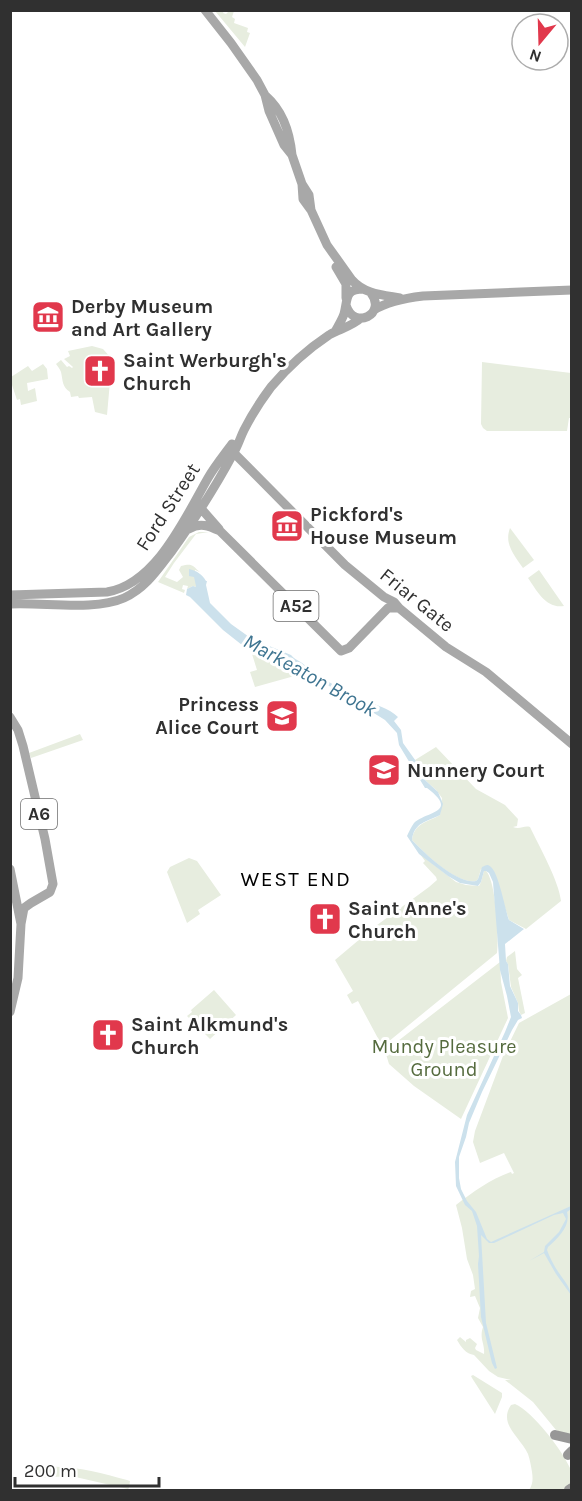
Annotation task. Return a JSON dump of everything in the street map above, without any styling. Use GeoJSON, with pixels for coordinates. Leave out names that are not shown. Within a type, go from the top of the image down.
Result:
{"type":"FeatureCollection","features":[{"type":"Feature","properties":{"kind":"highway"},"geometry":{"type":"LineString","coordinates":[[555,1435],[572,1439]]}},
{"type":"Feature","properties":{"kind":"main road"},"geometry":{"type":"LineString","coordinates":[[205,10],[241,55],[282,118],[302,184],[303,199],[311,210],[346,284],[343,318],[335,332]]}},
{"type":"Feature","properties":{"kind":"main road"},"geometry":{"type":"LineString","coordinates":[[330,251],[352,280],[375,300],[374,310]]}},
{"type":"Feature","properties":{"kind":"main road"},"geometry":{"type":"LineString","coordinates":[[231,451],[279,378],[314,346],[335,332],[369,316],[385,304],[402,299],[434,295],[572,290]]}},
{"type":"Feature","properties":{"kind":"main road"},"geometry":{"type":"LineString","coordinates":[[361,318],[351,315],[346,302],[352,291],[367,291],[402,299]]}},
{"type":"Feature","properties":{"kind":"main road","name":"Ford Street"},"geometry":{"type":"LineString","coordinates":[[113,596],[136,581],[152,566],[179,528],[210,476],[231,451]]}},
{"type":"Feature","properties":{"kind":"main road","name":"Ford Street"},"geometry":{"type":"LineString","coordinates":[[113,596],[123,598],[141,588],[155,574],[201,509],[231,451]]}},
{"type":"Feature","properties":{"kind":"main road","name":"Friar Gate"},"geometry":{"type":"LineString","coordinates":[[231,451],[345,565],[446,646],[486,672],[572,744]]}},
{"type":"Feature","properties":{"kind":"main road"},"geometry":{"type":"LineString","coordinates":[[196,500],[196,503],[220,531]]}},
{"type":"Feature","properties":{"kind":"main road"},"geometry":{"type":"LineString","coordinates":[[187,530],[199,525],[220,531]]}},
{"type":"Feature","properties":{"kind":"main road","name":"A52"},"geometry":{"type":"LineString","coordinates":[[220,531],[337,648],[343,651],[349,648],[388,608]]}},
{"type":"Feature","properties":{"kind":"main road"},"geometry":{"type":"LineString","coordinates":[[10,595],[39,594],[51,599],[113,596]]}},
{"type":"Feature","properties":{"kind":"main road"},"geometry":{"type":"LineString","coordinates":[[10,604],[106,603],[113,596]]}},
{"type":"Feature","properties":{"kind":"main road"},"geometry":{"type":"LineString","coordinates":[[384,597],[388,608],[399,608]]}},
{"type":"Feature","properties":{"kind":"main road","name":"A6"},"geometry":{"type":"LineString","coordinates":[[10,717],[23,746],[53,884],[48,894],[31,903]]}},
{"type":"Feature","properties":{"kind":"main road"},"geometry":{"type":"LineString","coordinates":[[10,869],[21,924]]}},
{"type":"Feature","properties":{"kind":"main road"},"geometry":{"type":"LineString","coordinates":[[10,1012],[18,978],[24,908],[31,903],[14,886]]}},
{"type":"Feature","properties":{"kind":"green space"},"geometry":{"type":"Polygon","coordinates":[[[215,11],[224,11],[223,13],[226,14],[234,11],[232,17],[235,19],[234,23],[248,28],[247,32],[250,33],[245,47],[215,11]]]}},
{"type":"Feature","properties":{"kind":"green space"},"geometry":{"type":"Polygon","coordinates":[[[92,346],[103,349],[112,359],[107,415],[95,412],[92,397],[71,397],[70,392],[64,386],[61,372],[56,364],[61,360],[67,367],[72,368],[64,359],[70,356],[68,351],[92,346]]]}},
{"type":"Feature","properties":{"kind":"green space"},"geometry":{"type":"Polygon","coordinates":[[[482,362],[571,373],[571,418],[569,418],[567,431],[487,431],[483,428],[481,424],[482,362]]]}},
{"type":"Feature","properties":{"kind":"green space"},"geometry":{"type":"Polygon","coordinates":[[[43,364],[47,369],[48,379],[27,383],[28,391],[35,388],[37,401],[21,405],[20,399],[17,400],[11,377],[28,366],[32,371],[43,364]]]}},
{"type":"Feature","properties":{"kind":"green space"},"geometry":{"type":"Polygon","coordinates":[[[510,528],[534,560],[523,568],[509,544],[510,528]]]}},
{"type":"Feature","properties":{"kind":"green space"},"geometry":{"type":"Polygon","coordinates":[[[199,532],[209,532],[196,534],[165,577],[177,582],[183,577],[179,570],[181,566],[192,565],[200,572],[195,570],[196,587],[187,589],[188,586],[183,585],[184,593],[158,582],[189,537],[199,532]]]}},
{"type":"Feature","properties":{"kind":"green space"},"geometry":{"type":"Polygon","coordinates":[[[539,570],[564,606],[547,602],[528,578],[539,570]]]}},
{"type":"Feature","properties":{"kind":"green space"},"geometry":{"type":"Polygon","coordinates":[[[252,654],[283,665],[298,675],[255,687],[250,672],[257,670],[252,654]]]}},
{"type":"Feature","properties":{"kind":"green space"},"geometry":{"type":"Polygon","coordinates":[[[80,734],[83,740],[31,758],[29,753],[80,734]]]}},
{"type":"Feature","properties":{"kind":"green space"},"geometry":{"type":"Polygon","coordinates":[[[436,747],[476,789],[505,805],[518,819],[517,826],[513,827],[530,827],[543,853],[557,884],[561,901],[526,929],[509,920],[493,870],[481,869],[476,881],[468,881],[441,867],[412,840],[419,826],[440,815],[442,798],[425,780],[415,760],[436,747]]]}},
{"type":"Feature","properties":{"kind":"green space"},"geometry":{"type":"Polygon","coordinates":[[[420,854],[456,882],[466,885],[479,886],[484,871],[486,871],[494,897],[498,935],[497,953],[388,1042],[381,1044],[358,1001],[352,1004],[347,995],[353,991],[335,960],[437,880],[423,863],[425,861],[420,854]]]}},
{"type":"Feature","properties":{"kind":"green space"},"geometry":{"type":"Polygon","coordinates":[[[189,858],[197,861],[221,895],[198,910],[200,914],[187,923],[167,872],[170,867],[189,858]]]}},
{"type":"Feature","properties":{"kind":"green space"},"geometry":{"type":"Polygon","coordinates":[[[515,951],[517,969],[522,975],[518,978],[525,1013],[521,1015],[511,987],[506,961],[507,957],[515,951]]]}},
{"type":"Feature","properties":{"kind":"green space","name":"Mundy Pleasure Ground"},"geometry":{"type":"Polygon","coordinates":[[[500,962],[501,982],[508,1018],[461,1119],[414,1086],[389,1064],[385,1051],[500,962]]]}},
{"type":"Feature","properties":{"kind":"green space"},"geometry":{"type":"Polygon","coordinates":[[[214,990],[236,1015],[210,1039],[187,1016],[214,990]]]}},
{"type":"Feature","properties":{"kind":"green space"},"geometry":{"type":"Polygon","coordinates":[[[571,994],[571,1437],[556,1430],[533,1402],[505,1380],[511,1380],[498,1377],[489,1371],[474,1355],[464,1350],[457,1340],[460,1337],[466,1342],[470,1338],[477,1344],[476,1350],[484,1354],[483,1327],[478,1318],[480,1308],[475,1296],[470,1297],[471,1291],[475,1289],[473,1275],[467,1259],[456,1205],[489,1182],[511,1172],[514,1173],[504,1153],[480,1163],[473,1142],[475,1131],[503,1056],[519,1023],[571,994]]]}},
{"type":"Feature","properties":{"kind":"green space"},"geometry":{"type":"Polygon","coordinates":[[[473,1375],[502,1393],[495,1414],[472,1378],[473,1375]]]}},
{"type":"Feature","properties":{"kind":"green space"},"geometry":{"type":"Polygon","coordinates":[[[515,1404],[538,1423],[566,1460],[571,1471],[571,1482],[564,1490],[529,1490],[533,1479],[529,1456],[507,1418],[511,1405],[515,1404]]]}},
{"type":"Feature","properties":{"kind":"green space"},"geometry":{"type":"Polygon","coordinates":[[[46,1467],[77,1468],[107,1475],[130,1481],[129,1488],[71,1476],[36,1478],[33,1470],[46,1467]]]}},
{"type":"Feature","properties":{"kind":"water"},"geometry":{"type":"Polygon","coordinates":[[[189,569],[199,573],[207,581],[210,603],[231,624],[252,639],[291,655],[316,674],[398,717],[394,721],[401,730],[403,743],[418,764],[425,780],[438,792],[443,804],[440,815],[415,829],[412,840],[442,867],[460,878],[476,881],[482,867],[487,865],[491,867],[499,884],[509,920],[524,929],[505,944],[510,986],[522,1018],[512,1030],[469,1123],[459,1157],[459,1178],[467,1201],[476,1212],[487,1239],[491,1242],[571,1206],[567,1212],[565,1227],[547,1250],[571,1295],[544,1253],[529,1261],[544,1252],[545,1246],[559,1232],[566,1219],[563,1213],[494,1243],[489,1243],[481,1235],[486,1323],[497,1368],[495,1369],[481,1317],[477,1226],[472,1211],[465,1205],[456,1186],[455,1162],[467,1115],[511,1017],[500,970],[493,882],[489,873],[484,871],[478,886],[460,883],[419,854],[407,836],[414,823],[441,807],[441,802],[425,788],[399,745],[397,733],[385,720],[369,710],[369,706],[348,698],[315,677],[242,645],[186,595],[187,589],[196,587],[194,577],[189,576],[189,569]]]}},
{"type":"Feature","properties":{"kind":"place","name":"Derby Museum and Art Gallery"},"geometry":{"type":"Point","coordinates":[48,317]}},
{"type":"Feature","properties":{"kind":"place","name":"Saint Werburgh's Church"},"geometry":{"type":"Point","coordinates":[100,371]}},
{"type":"Feature","properties":{"kind":"place","name":"Pickford's House Museum"},"geometry":{"type":"Point","coordinates":[287,526]}},
{"type":"Feature","properties":{"kind":"place","name":"Princess Alice Court"},"geometry":{"type":"Point","coordinates":[282,716]}},
{"type":"Feature","properties":{"kind":"place","name":"Nunnery Court"},"geometry":{"type":"Point","coordinates":[384,770]}},
{"type":"Feature","properties":{"kind":"place","name":"Saint Anne's Church"},"geometry":{"type":"Point","coordinates":[325,919]}},
{"type":"Feature","properties":{"kind":"place","name":"Saint Alkmund's Church"},"geometry":{"type":"Point","coordinates":[108,1035]}},
{"type":"Feature","properties":{"kind":"district","name":"WEST END"},"geometry":{"type":"Point","coordinates":[296,879]}},
{"type":"Feature","properties":{"kind":"water label","name":"Markeaton Brook"},"geometry":{"type":"Point","coordinates":[310,675]}}]}
